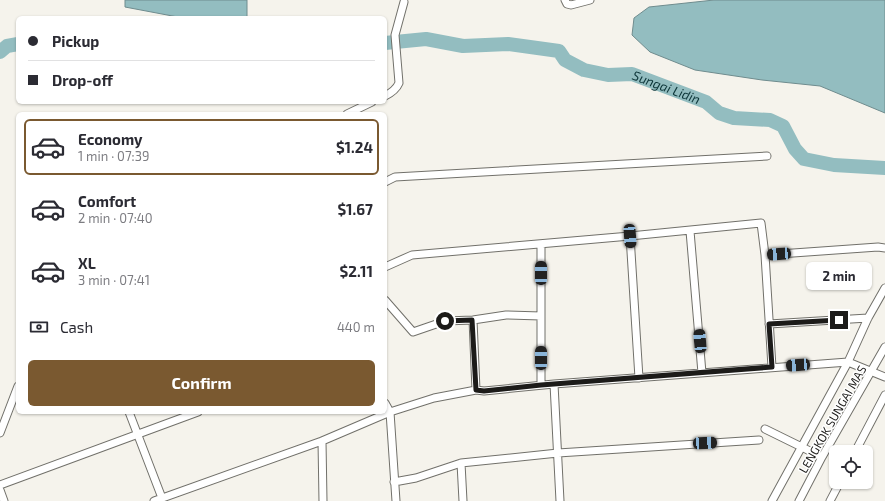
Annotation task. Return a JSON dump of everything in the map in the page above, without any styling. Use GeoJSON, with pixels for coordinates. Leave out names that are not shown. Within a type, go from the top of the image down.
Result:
{"type":"FeatureCollection","features":[{"type":"Feature","properties":{"kind":"street"},"geometry":{"type":"LineString","coordinates":[[565,0],[567,4],[571,5],[590,0]]}},
{"type":"Feature","properties":{"kind":"street"},"geometry":{"type":"LineString","coordinates":[[387,95],[397,88],[399,83],[395,35],[404,2]]}},
{"type":"Feature","properties":{"kind":"street"},"geometry":{"type":"LineString","coordinates":[[351,112],[368,104]]}},
{"type":"Feature","properties":{"kind":"street"},"geometry":{"type":"LineString","coordinates":[[387,181],[395,177],[767,156]]}},
{"type":"Feature","properties":{"kind":"street"},"geometry":{"type":"LineString","coordinates":[[387,266],[412,255],[690,231],[761,223],[765,255],[772,367]]}},
{"type":"Feature","properties":{"kind":"street"},"geometry":{"type":"LineString","coordinates":[[690,231],[702,372]]}},
{"type":"Feature","properties":{"kind":"street"},"geometry":{"type":"LineString","coordinates":[[630,236],[639,378]]}},
{"type":"Feature","properties":{"kind":"street"},"geometry":{"type":"LineString","coordinates":[[541,244],[541,385]]}},
{"type":"Feature","properties":{"kind":"street"},"geometry":{"type":"LineString","coordinates":[[765,255],[878,247],[885,248]]}},
{"type":"Feature","properties":{"kind":"street"},"geometry":{"type":"LineString","coordinates":[[772,501],[848,362],[868,318],[885,288]]}},
{"type":"Feature","properties":{"kind":"street"},"geometry":{"type":"LineString","coordinates":[[387,302],[413,332],[445,321],[472,320],[506,315],[541,316]]}},
{"type":"Feature","properties":{"kind":"street"},"geometry":{"type":"LineString","coordinates":[[769,324],[868,318]]}},
{"type":"Feature","properties":{"kind":"street"},"geometry":{"type":"LineString","coordinates":[[472,320],[476,390]]}},
{"type":"Feature","properties":{"kind":"street","name":"LENGKOK SUNGAI MAS"},"geometry":{"type":"LineString","coordinates":[[799,501],[822,457],[885,347]]}},
{"type":"Feature","properties":{"kind":"street"},"geometry":{"type":"LineString","coordinates":[[387,413],[434,398],[476,390],[484,391],[702,372],[848,362],[885,377]]}},
{"type":"Feature","properties":{"kind":"street"},"geometry":{"type":"LineString","coordinates":[[554,384],[560,501]]}},
{"type":"Feature","properties":{"kind":"street"},"geometry":{"type":"LineString","coordinates":[[859,445],[885,395]]}},
{"type":"Feature","properties":{"kind":"street"},"geometry":{"type":"LineString","coordinates":[[0,433],[16,397]]}},
{"type":"Feature","properties":{"kind":"street"},"geometry":{"type":"LineString","coordinates":[[387,407],[390,412],[396,501]]}},
{"type":"Feature","properties":{"kind":"street"},"geometry":{"type":"LineString","coordinates":[[130,414],[162,498]]}},
{"type":"Feature","properties":{"kind":"street"},"geometry":{"type":"LineString","coordinates":[[0,485],[193,414]]}},
{"type":"Feature","properties":{"kind":"street"},"geometry":{"type":"LineString","coordinates":[[154,501],[322,441],[385,414]]}},
{"type":"Feature","properties":{"kind":"street"},"geometry":{"type":"LineString","coordinates":[[765,429],[822,457]]}},
{"type":"Feature","properties":{"kind":"street"},"geometry":{"type":"LineString","coordinates":[[394,482],[416,478],[461,463],[558,453],[759,440]]}},
{"type":"Feature","properties":{"kind":"street"},"geometry":{"type":"LineString","coordinates":[[322,441],[323,501]]}},
{"type":"Feature","properties":{"kind":"street"},"geometry":{"type":"LineString","coordinates":[[461,463],[463,501]]}},
{"type":"Feature","properties":{"kind":"street"},"geometry":{"type":"LineString","coordinates":[[830,501],[836,489]]}},
{"type":"Feature","properties":{"kind":"street"},"geometry":{"type":"LineString","coordinates":[[0,490],[4,501]]}},
{"type":"Feature","properties":{"kind":"water"},"geometry":{"type":"Polygon","coordinates":[[[125,0],[247,0],[247,16],[172,16],[125,7],[125,0]]]}},
{"type":"Feature","properties":{"kind":"water"},"geometry":{"type":"Polygon","coordinates":[[[714,0],[885,0],[885,113],[820,86],[762,80],[695,70],[650,52],[632,35],[634,18],[649,7],[714,0]]]}},
{"type":"Feature","properties":{"kind":"waterway","name":"Sungai Lidin"},"geometry":{"type":"LineString","coordinates":[[387,43],[426,39],[463,46],[508,44],[559,51],[565,60],[584,70],[608,75],[632,74],[706,102],[719,113],[734,118],[770,120],[783,126],[795,149],[804,159],[834,165],[885,168]]}},
{"type":"Feature","properties":{"kind":"waterway","name":"Sungai Lidin"},"geometry":{"type":"LineString","coordinates":[[0,52],[7,46],[16,44]]}},
{"type":"Feature","properties":{"kind":"route"},"geometry":{"type":"LineString","coordinates":[[445,321],[472,320],[476,390],[484,391],[541,385],[772,367],[769,324],[839,320]]}}]}
